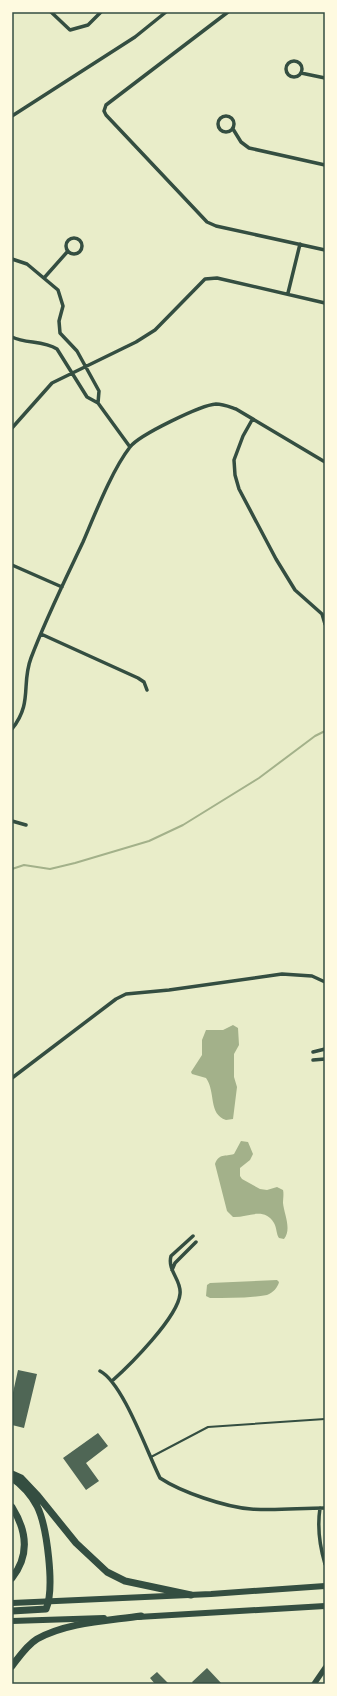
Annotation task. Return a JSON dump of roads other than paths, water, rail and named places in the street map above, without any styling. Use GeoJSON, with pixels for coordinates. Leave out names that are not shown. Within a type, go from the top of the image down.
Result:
{"type":"FeatureCollection","features":[{"type":"Feature","properties":{"kind":"highway"},"geometry":{"type":"LineString","coordinates":[[12,1474],[21,1478],[38,1496],[76,1543],[107,1572],[125,1581],[191,1595]]}},
{"type":"Feature","properties":{"kind":"highway"},"geometry":{"type":"LineString","coordinates":[[12,1478],[22,1486],[36,1504],[44,1522],[50,1601],[46,1609],[12,1611]]}},
{"type":"Feature","properties":{"kind":"highway"},"geometry":{"type":"LineString","coordinates":[[12,1507],[20,1519],[25,1537],[24,1558],[12,1578]]}},
{"type":"Feature","properties":{"kind":"highway"},"geometry":{"type":"LineString","coordinates":[[12,1666],[20,1654],[36,1640],[59,1630],[82,1624],[141,1616]]}},
{"type":"Feature","properties":{"kind":"main road"},"geometry":{"type":"LineString","coordinates":[[12,1603],[191,1595],[325,1586]]}},
{"type":"Feature","properties":{"kind":"main road"},"geometry":{"type":"LineString","coordinates":[[12,1621],[325,1606]]}},
{"type":"Feature","properties":{"kind":"main road"},"geometry":{"type":"LineString","coordinates":[[314,1684],[325,1668]]}},
{"type":"Feature","properties":{"kind":"street"},"geometry":{"type":"LineString","coordinates":[[51,12],[70,30],[88,25],[102,12]]}},
{"type":"Feature","properties":{"kind":"street"},"geometry":{"type":"LineString","coordinates":[[12,116],[135,37],[166,12]]}},
{"type":"Feature","properties":{"kind":"street"},"geometry":{"type":"LineString","coordinates":[[228,12],[106,105],[104,111],[106,115],[207,222],[216,226],[325,250]]}},
{"type":"Feature","properties":{"kind":"street"},"geometry":{"type":"LineString","coordinates":[[301,73],[302,67],[299,62],[294,60],[286,64],[286,72],[289,76],[295,77],[301,73],[325,78]]}},
{"type":"Feature","properties":{"kind":"street"},"geometry":{"type":"LineString","coordinates":[[233,129],[225,132],[220,130],[218,122],[221,117],[229,116],[233,119],[235,124],[233,129],[241,142],[249,148],[325,165]]}},
{"type":"Feature","properties":{"kind":"street"},"geometry":{"type":"LineString","coordinates":[[78,238],[82,242],[83,248],[80,253],[75,255],[68,251],[66,243],[70,239],[78,238]]}},
{"type":"Feature","properties":{"kind":"street"},"geometry":{"type":"LineString","coordinates":[[288,293],[300,244]]}},
{"type":"Feature","properties":{"kind":"street"},"geometry":{"type":"LineString","coordinates":[[44,278],[68,251]]}},
{"type":"Feature","properties":{"kind":"street"},"geometry":{"type":"LineString","coordinates":[[12,259],[26,264],[58,290],[63,306],[60,321],[60,333],[77,351],[84,367],[99,391],[98,403]]}},
{"type":"Feature","properties":{"kind":"street"},"geometry":{"type":"LineString","coordinates":[[12,428],[52,383],[136,342],[155,330],[205,280],[217,278],[288,293],[325,303]]}},
{"type":"Feature","properties":{"kind":"street"},"geometry":{"type":"LineString","coordinates":[[12,337],[20,341],[51,345],[57,349],[88,397],[98,403],[130,447]]}},
{"type":"Feature","properties":{"kind":"street"},"geometry":{"type":"LineString","coordinates":[[12,729],[24,706],[29,666],[41,634],[92,520],[130,447],[149,433],[207,406],[216,404],[228,406],[325,462]]}},
{"type":"Feature","properties":{"kind":"street"},"geometry":{"type":"LineString","coordinates":[[252,420],[243,436],[234,460],[235,474],[239,489],[276,559],[295,590],[322,614],[325,624]]}},
{"type":"Feature","properties":{"kind":"street"},"geometry":{"type":"LineString","coordinates":[[12,565],[62,587]]}},
{"type":"Feature","properties":{"kind":"street"},"geometry":{"type":"LineString","coordinates":[[41,634],[138,678],[144,682],[147,690]]}},
{"type":"Feature","properties":{"kind":"street"},"geometry":{"type":"LineString","coordinates":[[12,822],[26,825]]}},
{"type":"Feature","properties":{"kind":"street"},"geometry":{"type":"LineString","coordinates":[[12,1078],[116,998],[126,994],[169,990],[282,974],[312,976],[325,982]]}},
{"type":"Feature","properties":{"kind":"street"},"geometry":{"type":"LineString","coordinates":[[312,1052],[325,1049]]}},
{"type":"Feature","properties":{"kind":"street"},"geometry":{"type":"LineString","coordinates":[[313,1060],[325,1059]]}},
{"type":"Feature","properties":{"kind":"street"},"geometry":{"type":"LineString","coordinates":[[112,1380],[150,1342],[177,1306],[180,1295],[180,1287],[172,1271],[170,1256],[193,1236]]}},
{"type":"Feature","properties":{"kind":"street"},"geometry":{"type":"LineString","coordinates":[[172,1271],[175,1263],[196,1242]]}},
{"type":"Feature","properties":{"kind":"street"},"geometry":{"type":"LineString","coordinates":[[100,1371],[112,1380],[124,1399],[160,1478],[170,1484],[220,1502],[250,1509],[325,1508]]}},
{"type":"Feature","properties":{"kind":"street"},"geometry":{"type":"LineString","coordinates":[[320,1508],[318,1524],[320,1549],[325,1564]]}},
{"type":"Feature","properties":{"kind":"lane"},"geometry":{"type":"LineString","coordinates":[[150,1458],[208,1427],[325,1419]]}},
{"type":"Feature","properties":{"kind":"waterway"},"geometry":{"type":"LineString","coordinates":[[12,869],[24,865],[50,869],[149,841],[183,825],[259,778],[315,736],[325,731]]}}]}
